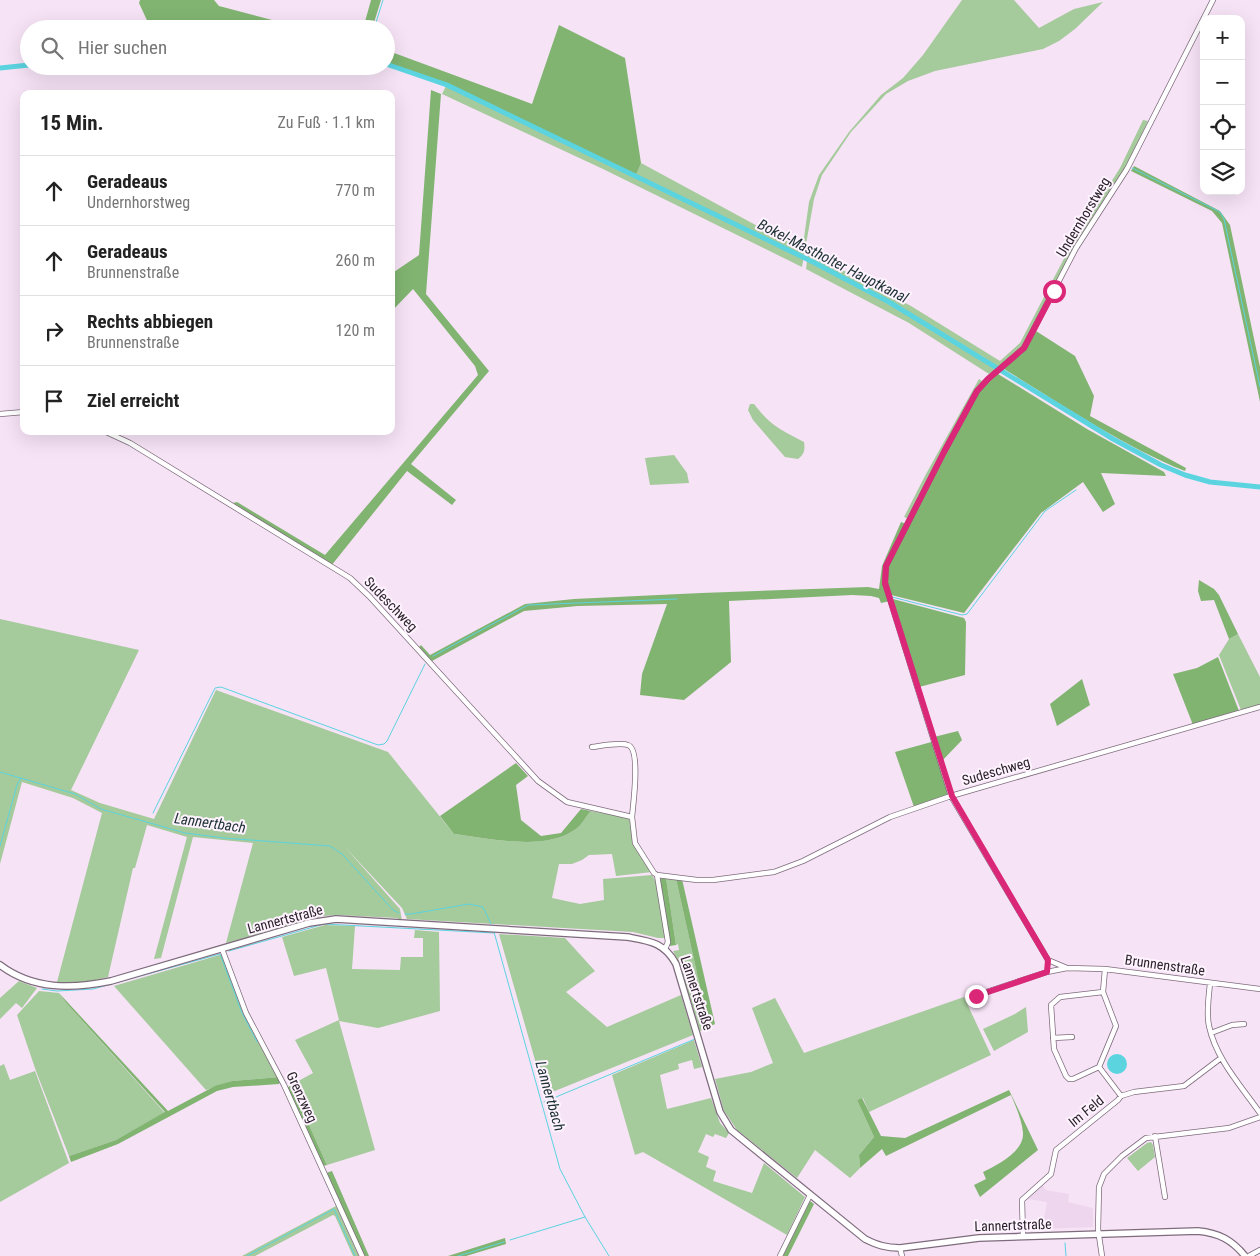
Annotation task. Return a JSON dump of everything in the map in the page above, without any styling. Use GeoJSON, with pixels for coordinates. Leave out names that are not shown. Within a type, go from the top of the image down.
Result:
{"type":"FeatureCollection","features":[{"type":"Feature","properties":{"kind":"street","name":"Undernhorstweg"},"geometry":{"type":"LineString","coordinates":[[952,796],[885,583],[886,566],[977,391],[1024,348],[1076,248],[1127,169],[1213,0]]}},
{"type":"Feature","properties":{"kind":"street"},"geometry":{"type":"LineString","coordinates":[[0,414],[20,412]]}},
{"type":"Feature","properties":{"kind":"street","name":"Sudeschweg"},"geometry":{"type":"LineString","coordinates":[[113,435],[130,443],[350,578],[369,596],[538,781],[558,797],[567,802],[632,817]]}},
{"type":"Feature","properties":{"kind":"street","name":"Sudeschweg"},"geometry":{"type":"LineString","coordinates":[[657,875],[713,880],[774,872],[803,861],[890,816],[952,796],[1260,707]]}},
{"type":"Feature","properties":{"kind":"street"},"geometry":{"type":"LineString","coordinates":[[592,747],[626,744],[632,747],[634,752],[635,780],[632,817],[635,843],[657,875],[668,942],[666,949]]}},
{"type":"Feature","properties":{"kind":"street"},"geometry":{"type":"LineString","coordinates":[[952,796],[1048,960],[1047,972]]}},
{"type":"Feature","properties":{"kind":"street","name":"Lannertstraße"},"geometry":{"type":"LineString","coordinates":[[0,965],[21,978],[41,984],[72,987],[111,981],[309,923],[336,919],[649,941],[666,949],[679,973],[724,1121],[731,1130],[865,1239],[879,1246],[900,1248],[979,1238],[1198,1231],[1211,1233],[1230,1241],[1246,1256]]}},
{"type":"Feature","properties":{"kind":"street","name":"Grenzweg"},"geometry":{"type":"LineString","coordinates":[[222,948],[246,1013],[279,1073],[362,1256]]}},
{"type":"Feature","properties":{"kind":"street","name":"Brunnenstraße"},"geometry":{"type":"LineString","coordinates":[[1048,960],[1067,968]]}},
{"type":"Feature","properties":{"kind":"street","name":"Brunnenstraße"},"geometry":{"type":"LineString","coordinates":[[968,998],[1047,972],[1067,968],[1105,968],[1260,989]]}},
{"type":"Feature","properties":{"kind":"street"},"geometry":{"type":"LineString","coordinates":[[1103,992],[1060,997],[1051,1005],[1054,1049],[1069,1079],[1099,1067],[1116,1026],[1103,992],[1105,968]]}},
{"type":"Feature","properties":{"kind":"street"},"geometry":{"type":"LineString","coordinates":[[1210,982],[1208,1016],[1214,1045],[1260,1113]]}},
{"type":"Feature","properties":{"kind":"street"},"geometry":{"type":"LineString","coordinates":[[1211,1033],[1232,1025],[1244,1024]]}},
{"type":"Feature","properties":{"kind":"street"},"geometry":{"type":"LineString","coordinates":[[1053,1038],[1072,1037]]}},
{"type":"Feature","properties":{"kind":"street","name":"Im Feld"},"geometry":{"type":"LineString","coordinates":[[1024,1236],[1022,1200],[1051,1174],[1056,1150],[1118,1100],[1120,1096],[1134,1092],[1184,1086],[1221,1058]]}},
{"type":"Feature","properties":{"kind":"street"},"geometry":{"type":"LineString","coordinates":[[1099,1067],[1120,1096]]}},
{"type":"Feature","properties":{"kind":"street"},"geometry":{"type":"LineString","coordinates":[[1102,1256],[1098,1204],[1099,1187],[1104,1174],[1137,1144],[1146,1138],[1155,1136],[1228,1128],[1260,1117]]}},
{"type":"Feature","properties":{"kind":"street"},"geometry":{"type":"LineString","coordinates":[[1155,1136],[1165,1198]]}},
{"type":"Feature","properties":{"kind":"street"},"geometry":{"type":"LineString","coordinates":[[780,1256],[810,1195]]}},
{"type":"Feature","properties":{"kind":"street"},"geometry":{"type":"LineString","coordinates":[[900,1248],[902,1256]]}},
{"type":"Feature","properties":{"kind":"street"},"geometry":{"type":"LineString","coordinates":[[1249,1256],[1260,1250]]}},
{"type":"Feature","properties":{"kind":"shaded area"},"geometry":{"type":"Polygon","coordinates":[[[1042,1185],[1046,1190],[1069,1194],[1068,1202],[1093,1208],[1093,1227],[1042,1229],[1047,1202],[1028,1199],[1042,1185]]]}},
{"type":"Feature","properties":{"kind":"green space"},"geometry":{"type":"Polygon","coordinates":[[[140,0],[214,0],[219,6],[272,20],[147,20],[139,3],[140,0]]]}},
{"type":"Feature","properties":{"kind":"green space"},"geometry":{"type":"Polygon","coordinates":[[[371,0],[381,0],[375,20],[365,20],[371,0]]]}},
{"type":"Feature","properties":{"kind":"green space"},"geometry":{"type":"Polygon","coordinates":[[[962,0],[1014,0],[1039,28],[1074,9],[1103,2],[1075,29],[1059,41],[1043,49],[935,71],[908,81],[886,94],[851,132],[822,175],[814,199],[802,267],[603,169],[442,94],[446,86],[635,177],[641,163],[763,229],[803,245],[809,202],[819,175],[849,132],[881,95],[903,78],[923,55],[962,0]]]}},
{"type":"Feature","properties":{"kind":"green space"},"geometry":{"type":"Polygon","coordinates":[[[559,25],[625,58],[641,163],[636,175],[448,84],[395,66],[395,53],[532,104],[559,25]]]}},
{"type":"Feature","properties":{"kind":"green space"},"geometry":{"type":"Polygon","coordinates":[[[431,90],[441,94],[426,294],[489,371],[411,464],[456,500],[452,505],[407,471],[331,566],[233,503],[237,502],[325,555],[478,375],[475,366],[413,289],[395,308],[395,271],[419,255],[431,90]]]}},
{"type":"Feature","properties":{"kind":"green space"},"geometry":{"type":"Polygon","coordinates":[[[1143,120],[1148,121],[1125,168],[1075,247],[1023,347],[989,374],[909,323],[806,269],[808,252],[911,306],[1000,361],[1020,343],[1070,247],[1120,168],[1143,120]]]}},
{"type":"Feature","properties":{"kind":"green space"},"geometry":{"type":"Polygon","coordinates":[[[1134,166],[1220,211],[1230,225],[1260,367],[1260,402],[1222,223],[1212,211],[1131,171],[1134,166]]]}},
{"type":"Feature","properties":{"kind":"green space"},"geometry":{"type":"Polygon","coordinates":[[[1036,331],[1075,356],[1094,396],[1090,416],[1186,468],[1185,471],[1115,437],[1004,369],[1026,349],[1036,331]]]}},
{"type":"Feature","properties":{"kind":"green space"},"geometry":{"type":"Polygon","coordinates":[[[998,374],[1087,429],[1164,472],[1166,476],[1101,473],[1115,504],[1103,512],[1083,482],[1041,513],[964,613],[891,595],[887,583],[887,567],[933,475],[978,392],[998,374]]]}},
{"type":"Feature","properties":{"kind":"green space"},"geometry":{"type":"Polygon","coordinates":[[[979,379],[982,381],[909,519],[904,517],[926,474],[979,379]]]}},
{"type":"Feature","properties":{"kind":"green space"},"geometry":{"type":"Polygon","coordinates":[[[750,404],[754,404],[776,426],[804,442],[804,451],[798,459],[785,457],[753,420],[748,410],[750,404]]]}},
{"type":"Feature","properties":{"kind":"green space"},"geometry":{"type":"Polygon","coordinates":[[[674,455],[687,473],[689,483],[650,485],[645,458],[674,455]]]}},
{"type":"Feature","properties":{"kind":"green space"},"geometry":{"type":"Polygon","coordinates":[[[901,522],[906,524],[885,566],[885,583],[890,601],[881,603],[879,598],[852,595],[729,601],[731,662],[684,700],[640,695],[642,674],[667,604],[578,606],[524,611],[432,661],[419,647],[421,645],[430,655],[525,604],[574,599],[701,593],[868,587],[879,589],[882,566],[901,522]]]}},
{"type":"Feature","properties":{"kind":"green space"},"geometry":{"type":"Polygon","coordinates":[[[1199,580],[1214,589],[1219,595],[1238,634],[1229,639],[1214,600],[1201,601],[1198,591],[1199,580]]]}},
{"type":"Feature","properties":{"kind":"green space"},"geometry":{"type":"Polygon","coordinates":[[[893,599],[964,618],[966,622],[965,675],[919,687],[893,599]]]}},
{"type":"Feature","properties":{"kind":"green space"},"geometry":{"type":"Polygon","coordinates":[[[0,619],[139,650],[71,790],[100,803],[154,819],[216,690],[388,752],[454,834],[516,842],[533,842],[563,836],[576,829],[591,811],[629,818],[632,833],[652,872],[616,876],[612,854],[589,855],[572,864],[559,864],[552,898],[580,904],[604,900],[603,879],[652,875],[657,884],[665,938],[633,932],[407,919],[402,908],[344,846],[400,909],[402,921],[397,918],[323,916],[226,943],[253,843],[193,837],[161,958],[154,959],[187,837],[147,825],[135,868],[133,868],[108,977],[87,982],[57,982],[102,813],[73,798],[22,782],[0,864],[0,619]]]}},
{"type":"Feature","properties":{"kind":"green space"},"geometry":{"type":"Polygon","coordinates":[[[1238,634],[1260,677],[1260,705],[1241,710],[1219,655],[1229,639],[1238,634]]]}},
{"type":"Feature","properties":{"kind":"green space"},"geometry":{"type":"Polygon","coordinates":[[[1218,657],[1239,711],[1193,725],[1173,674],[1197,668],[1218,657]]]}},
{"type":"Feature","properties":{"kind":"green space"},"geometry":{"type":"Polygon","coordinates":[[[1082,679],[1090,705],[1057,726],[1050,704],[1082,679]]]}},
{"type":"Feature","properties":{"kind":"green space"},"geometry":{"type":"Polygon","coordinates":[[[958,731],[962,740],[940,763],[950,796],[914,807],[895,752],[935,741],[934,737],[958,731]]]}},
{"type":"Feature","properties":{"kind":"green space"},"geometry":{"type":"Polygon","coordinates":[[[516,763],[528,776],[516,785],[521,820],[541,836],[561,833],[581,809],[591,811],[576,829],[563,836],[549,840],[516,842],[454,834],[440,816],[516,763]]]}},
{"type":"Feature","properties":{"kind":"green space"},"geometry":{"type":"Polygon","coordinates":[[[663,877],[666,878],[676,945],[670,946],[660,880],[663,877]]]}},
{"type":"Feature","properties":{"kind":"green space"},"geometry":{"type":"Polygon","coordinates":[[[666,878],[676,879],[709,1027],[700,1031],[679,963],[673,951],[679,950],[678,944],[676,945],[666,878]]]}},
{"type":"Feature","properties":{"kind":"green space"},"geometry":{"type":"Polygon","coordinates":[[[676,879],[682,879],[715,1024],[709,1027],[676,879]]]}},
{"type":"Feature","properties":{"kind":"green space"},"geometry":{"type":"Polygon","coordinates":[[[325,925],[355,926],[352,969],[400,970],[401,957],[423,957],[423,938],[414,938],[415,930],[439,932],[440,1011],[378,1028],[339,1021],[375,1150],[327,1165],[291,1085],[313,1073],[295,1040],[339,1020],[326,968],[294,976],[282,937],[325,925]]]}},
{"type":"Feature","properties":{"kind":"green space"},"geometry":{"type":"Polygon","coordinates":[[[499,934],[565,938],[595,971],[566,992],[607,1027],[681,995],[693,1035],[545,1095],[499,934]]]}},
{"type":"Feature","properties":{"kind":"green space"},"geometry":{"type":"Polygon","coordinates":[[[223,954],[245,1014],[279,1077],[232,1081],[206,1090],[114,986],[223,954]]]}},
{"type":"Feature","properties":{"kind":"green space"},"geometry":{"type":"Polygon","coordinates":[[[19,981],[37,988],[22,1008],[16,1003],[0,1019],[0,998],[19,981]]]}},
{"type":"Feature","properties":{"kind":"green space"},"geometry":{"type":"Polygon","coordinates":[[[39,991],[59,993],[165,1113],[116,1140],[69,1156],[36,1071],[17,1015],[39,991]]]}},
{"type":"Feature","properties":{"kind":"green space"},"geometry":{"type":"Polygon","coordinates":[[[59,993],[168,1111],[215,1086],[232,1081],[279,1077],[279,1084],[233,1087],[217,1091],[118,1144],[71,1162],[69,1156],[116,1140],[165,1112],[59,993]]]}},
{"type":"Feature","properties":{"kind":"green space"},"geometry":{"type":"Polygon","coordinates":[[[964,997],[991,1055],[869,1112],[863,1098],[857,1100],[874,1137],[859,1155],[860,1168],[850,1178],[815,1150],[797,1178],[737,1130],[724,1111],[715,1079],[751,1072],[773,1063],[752,1008],[775,998],[804,1053],[964,997]]]}},
{"type":"Feature","properties":{"kind":"green space"},"geometry":{"type":"Polygon","coordinates":[[[1026,1007],[1028,1032],[994,1051],[983,1029],[1026,1007]]]}},
{"type":"Feature","properties":{"kind":"green space"},"geometry":{"type":"Polygon","coordinates":[[[694,1040],[702,1067],[694,1069],[692,1060],[678,1064],[679,1069],[660,1075],[667,1109],[711,1098],[720,1123],[729,1133],[726,1138],[715,1134],[713,1137],[706,1134],[698,1152],[709,1157],[706,1167],[716,1171],[713,1181],[752,1193],[764,1163],[805,1197],[787,1235],[643,1152],[635,1155],[612,1075],[694,1040]]]}},
{"type":"Feature","properties":{"kind":"green space"},"geometry":{"type":"Polygon","coordinates":[[[4,1064],[10,1080],[35,1071],[69,1163],[0,1202],[0,1066],[4,1064]]]}},
{"type":"Feature","properties":{"kind":"green space"},"geometry":{"type":"Polygon","coordinates":[[[291,1085],[327,1165],[323,1166],[287,1088],[291,1085]]]}},
{"type":"Feature","properties":{"kind":"green space"},"geometry":{"type":"Polygon","coordinates":[[[1009,1090],[1038,1150],[980,1197],[974,1185],[986,1179],[983,1172],[1009,1157],[1022,1140],[1023,1133],[1019,1114],[1011,1095],[886,1156],[882,1149],[860,1168],[859,1155],[874,1137],[857,1100],[862,1098],[881,1136],[905,1138],[1009,1090]]]}},
{"type":"Feature","properties":{"kind":"green space"},"geometry":{"type":"Polygon","coordinates":[[[1151,1142],[1155,1157],[1138,1171],[1127,1158],[1151,1142]]]}},
{"type":"Feature","properties":{"kind":"green space"},"geometry":{"type":"Polygon","coordinates":[[[332,1171],[369,1256],[364,1256],[326,1173],[332,1171]]]}},
{"type":"Feature","properties":{"kind":"green space"},"geometry":{"type":"Polygon","coordinates":[[[810,1201],[814,1204],[788,1256],[783,1256],[810,1201]]]}},
{"type":"Feature","properties":{"kind":"green space"},"geometry":{"type":"Polygon","coordinates":[[[336,1206],[359,1256],[353,1256],[333,1215],[255,1256],[242,1256],[336,1206]]]}},
{"type":"Feature","properties":{"kind":"green space"},"geometry":{"type":"Polygon","coordinates":[[[505,1238],[506,1244],[466,1256],[448,1256],[505,1238]]]}},
{"type":"Feature","properties":{"kind":"water"},"geometry":{"type":"Polygon","coordinates":[[[1117,1054],[1124,1057],[1127,1064],[1124,1071],[1117,1074],[1110,1071],[1107,1064],[1110,1057],[1117,1054]]]}},
{"type":"Feature","properties":{"kind":"waterway"},"geometry":{"type":"LineString","coordinates":[[377,20],[383,0]]}},
{"type":"Feature","properties":{"kind":"waterway","name":"Bokel-Mastholter Hauptkanal"},"geometry":{"type":"LineString","coordinates":[[0,68],[20,66]]}},
{"type":"Feature","properties":{"kind":"waterway","name":"Bokel-Mastholter Hauptkanal"},"geometry":{"type":"LineString","coordinates":[[395,67],[447,85],[813,262],[889,302],[1113,439],[1161,465],[1185,475],[1210,482],[1260,487]]}},
{"type":"Feature","properties":{"kind":"waterway"},"geometry":{"type":"LineString","coordinates":[[1132,168],[1220,212],[1224,219],[1260,387]]}},
{"type":"Feature","properties":{"kind":"waterway"},"geometry":{"type":"LineString","coordinates":[[892,597],[962,615],[967,614],[1045,511],[1076,490]]}},
{"type":"Feature","properties":{"kind":"waterway"},"geometry":{"type":"LineString","coordinates":[[433,656],[528,605],[677,599]]}},
{"type":"Feature","properties":{"kind":"waterway"},"geometry":{"type":"LineString","coordinates":[[153,813],[215,688],[221,687],[378,745],[384,744],[387,741],[425,664]]}},
{"type":"Feature","properties":{"kind":"waterway","name":"Lannertbach"},"geometry":{"type":"LineString","coordinates":[[0,772],[75,794],[101,809],[185,833],[330,846],[342,854],[393,910],[399,913]]}},
{"type":"Feature","properties":{"kind":"waterway"},"geometry":{"type":"LineString","coordinates":[[0,846],[17,785],[21,778]]}},
{"type":"Feature","properties":{"kind":"waterway","name":"Lannertbach"},"geometry":{"type":"LineString","coordinates":[[405,914],[469,904],[483,907],[491,924]]}},
{"type":"Feature","properties":{"kind":"waterway"},"geometry":{"type":"LineString","coordinates":[[229,951],[324,924],[494,933]]}},
{"type":"Feature","properties":{"kind":"waterway","name":"Lannertbach"},"geometry":{"type":"LineString","coordinates":[[494,932],[560,1169],[585,1217],[609,1256]]}},
{"type":"Feature","properties":{"kind":"waterway"},"geometry":{"type":"LineString","coordinates":[[42,989],[57,991],[93,989],[220,954],[242,1013],[257,1042]]}},
{"type":"Feature","properties":{"kind":"waterway"},"geometry":{"type":"LineString","coordinates":[[544,1102],[695,1039],[704,1068]]}},
{"type":"Feature","properties":{"kind":"waterway"},"geometry":{"type":"LineString","coordinates":[[247,1256],[334,1209],[355,1256]]}},
{"type":"Feature","properties":{"kind":"waterway"},"geometry":{"type":"LineString","coordinates":[[510,1240],[585,1217]]}},
{"type":"Feature","properties":{"kind":"waterway"},"geometry":{"type":"LineString","coordinates":[[458,1256],[504,1242]]}},
{"type":"Feature","properties":{"kind":"waterway"},"geometry":{"type":"LineString","coordinates":[[1065,1243],[1066,1256]]}},
{"type":"Feature","properties":{"kind":"route"},"geometry":{"type":"LineString","coordinates":[[976,996],[1047,972],[1048,960],[952,796],[885,583],[886,566],[977,391],[1024,348],[1054,291]]}}]}
